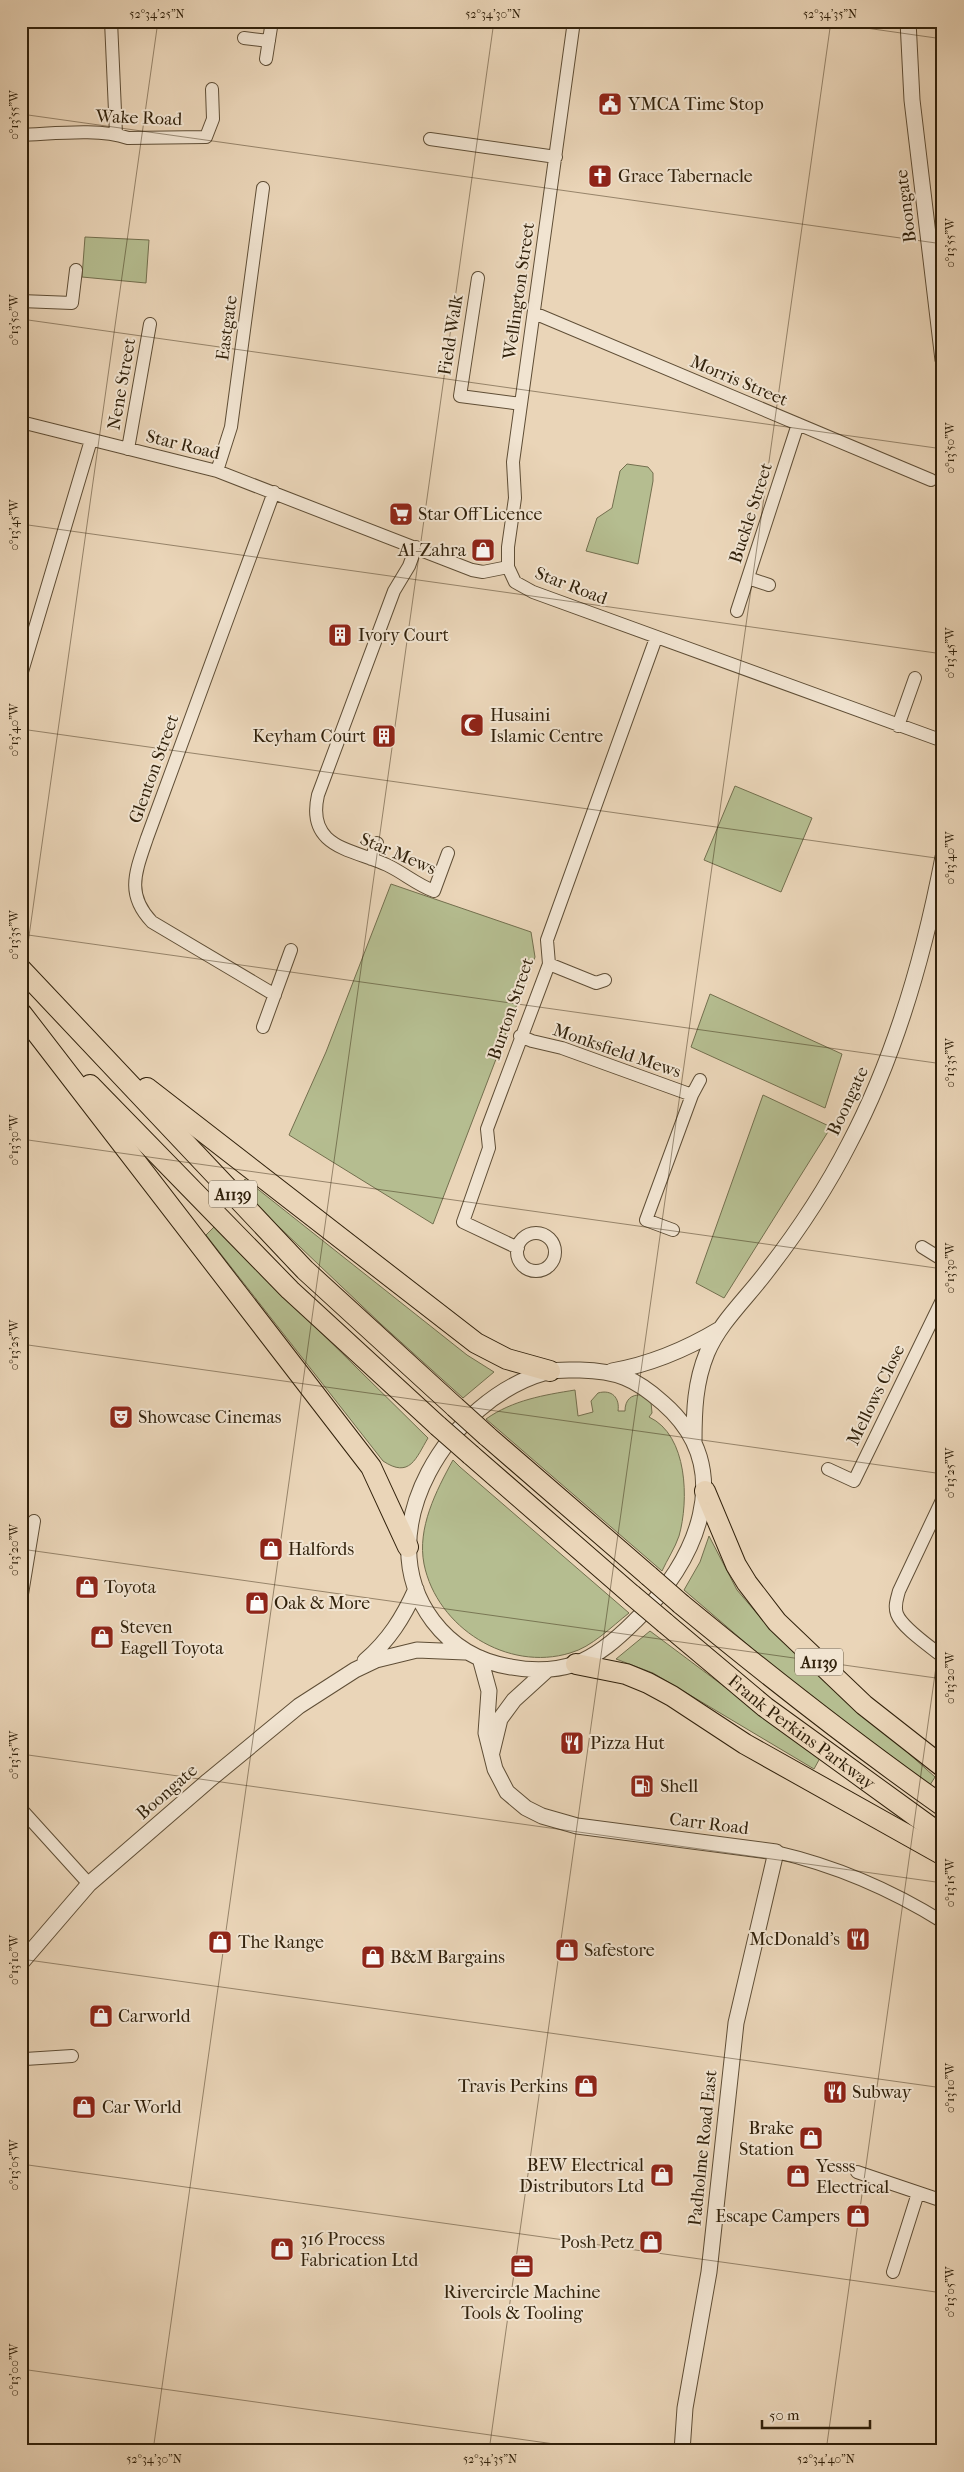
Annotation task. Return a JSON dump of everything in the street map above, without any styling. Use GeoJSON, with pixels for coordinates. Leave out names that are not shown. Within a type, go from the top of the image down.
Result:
{"type":"FeatureCollection","features":[{"type":"Feature","properties":{"kind":"highway","name":"A1139"},"geometry":{"type":"LineString","coordinates":[[21,969],[96,1048],[476,1343],[507,1359],[550,1371]]}},
{"type":"Feature","properties":{"kind":"highway","name":"A1139"},"geometry":{"type":"LineString","coordinates":[[22,1014],[372,1467],[408,1546]]}},
{"type":"Feature","properties":{"kind":"highway","name":"Frank Perkins Parkway"},"geometry":{"type":"LineString","coordinates":[[22,1014],[290,1290],[438,1426],[632,1595],[765,1707],[911,1825],[939,1843]]}},
{"type":"Feature","properties":{"kind":"highway","name":"Frank Perkins Parkway"},"geometry":{"type":"LineString","coordinates":[[96,1048],[305,1270],[488,1436],[681,1604],[783,1688],[881,1763],[935,1801]]}},
{"type":"Feature","properties":{"kind":"highway","name":"A1139"},"geometry":{"type":"LineString","coordinates":[[705,1491],[736,1565],[747,1583],[777,1622],[864,1705],[943,1767]]}},
{"type":"Feature","properties":{"kind":"highway","name":"A1139"},"geometry":{"type":"LineString","coordinates":[[576,1664],[626,1674],[648,1682],[746,1744],[911,1825]]}},
{"type":"Feature","properties":{"kind":"street"},"geometry":{"type":"LineString","coordinates":[[111,21],[116,134]]}},
{"type":"Feature","properties":{"kind":"street"},"geometry":{"type":"LineString","coordinates":[[266,59],[272,21]]}},
{"type":"Feature","properties":{"kind":"street","name":"Wellington Street"},"geometry":{"type":"LineString","coordinates":[[508,567],[508,547],[515,498],[513,462],[574,21]]}},
{"type":"Feature","properties":{"kind":"street","name":"Boongate"},"geometry":{"type":"LineString","coordinates":[[908,21],[912,100],[943,360]]}},
{"type":"Feature","properties":{"kind":"street","name":"Boongate"},"geometry":{"type":"LineString","coordinates":[[908,47],[913,21]]}},
{"type":"Feature","properties":{"kind":"street"},"geometry":{"type":"LineString","coordinates":[[244,38],[269,41]]}},
{"type":"Feature","properties":{"kind":"street","name":"Wake Road"},"geometry":{"type":"LineString","coordinates":[[21,135],[116,134],[128,138],[206,137],[213,119],[212,89]]}},
{"type":"Feature","properties":{"kind":"street"},"geometry":{"type":"LineString","coordinates":[[430,139],[556,157]]}},
{"type":"Feature","properties":{"kind":"street","name":"Eastgate"},"geometry":{"type":"LineString","coordinates":[[217,471],[231,427],[263,188]]}},
{"type":"Feature","properties":{"kind":"street"},"geometry":{"type":"LineString","coordinates":[[21,301],[72,304],[76,270]]}},
{"type":"Feature","properties":{"kind":"street","name":"Field Walk"},"geometry":{"type":"LineString","coordinates":[[478,278],[460,396],[521,404]]}},
{"type":"Feature","properties":{"kind":"street","name":"Morris Street"},"geometry":{"type":"LineString","coordinates":[[534,313],[931,480]]}},
{"type":"Feature","properties":{"kind":"street","name":"Nene Street"},"geometry":{"type":"LineString","coordinates":[[128,449],[150,324]]}},
{"type":"Feature","properties":{"kind":"street","name":"Star Road"},"geometry":{"type":"LineString","coordinates":[[21,422],[217,471],[472,570],[482,572],[508,567],[510,575],[523,588],[943,741]]}},
{"type":"Feature","properties":{"kind":"street","name":"Buckle Street"},"geometry":{"type":"LineString","coordinates":[[737,612],[798,424]]}},
{"type":"Feature","properties":{"kind":"street"},"geometry":{"type":"LineString","coordinates":[[21,675],[91,440]]}},
{"type":"Feature","properties":{"kind":"street","name":"Glenton Street"},"geometry":{"type":"LineString","coordinates":[[274,492],[147,838],[137,870],[134,890],[142,911],[152,922],[275,995]]}},
{"type":"Feature","properties":{"kind":"street","name":"Star Mews"},"geometry":{"type":"LineString","coordinates":[[416,547],[409,566],[394,591],[315,806],[316,820],[330,841],[339,848],[403,873],[418,885],[434,891],[448,853]]}},
{"type":"Feature","properties":{"kind":"street"},"geometry":{"type":"LineString","coordinates":[[748,578],[769,585]]}},
{"type":"Feature","properties":{"kind":"street","name":"Burton Street"},"geometry":{"type":"LineString","coordinates":[[518,1248],[463,1222],[489,1148],[487,1129],[520,1036],[549,964],[547,940],[656,638]]}},
{"type":"Feature","properties":{"kind":"street"},"geometry":{"type":"LineString","coordinates":[[898,726],[916,678]]}},
{"type":"Feature","properties":{"kind":"street"},"geometry":{"type":"LineString","coordinates":[[371,859],[377,843]]}},
{"type":"Feature","properties":{"kind":"street","name":"Boongate"},"geometry":{"type":"LineString","coordinates":[[694,1442],[695,1403],[699,1377],[707,1352],[720,1329],[750,1294],[794,1234],[827,1184],[849,1144],[879,1080],[910,992],[943,857]]}},
{"type":"Feature","properties":{"kind":"street"},"geometry":{"type":"LineString","coordinates":[[264,1027],[291,950]]}},
{"type":"Feature","properties":{"kind":"street"},"geometry":{"type":"LineString","coordinates":[[549,964],[596,983],[605,980]]}},
{"type":"Feature","properties":{"kind":"street","name":"Monksfield Mews"},"geometry":{"type":"LineString","coordinates":[[520,1036],[532,1041],[562,1048],[692,1095],[646,1220],[673,1230]]}},
{"type":"Feature","properties":{"kind":"street"},"geometry":{"type":"LineString","coordinates":[[692,1095],[700,1080]]}},
{"type":"Feature","properties":{"kind":"street"},"geometry":{"type":"LineString","coordinates":[[922,1247],[943,1260]]}},
{"type":"Feature","properties":{"kind":"street","name":"Mellows Close"},"geometry":{"type":"LineString","coordinates":[[828,1469],[854,1481],[943,1298]]}},
{"type":"Feature","properties":{"kind":"street","name":"Boongate"},"geometry":{"type":"LineString","coordinates":[[610,1371],[663,1359],[692,1346],[720,1329]]}},
{"type":"Feature","properties":{"kind":"street"},"geometry":{"type":"LineString","coordinates":[[550,1371],[610,1371],[631,1378],[671,1409],[694,1442],[702,1467],[705,1491],[696,1534],[680,1565],[661,1594],[615,1639],[589,1658],[576,1664],[547,1670],[509,1667],[465,1652],[440,1630],[428,1614],[416,1589],[411,1572],[408,1546],[412,1514],[419,1492],[441,1452],[461,1427],[499,1394],[519,1383],[550,1371]]}},
{"type":"Feature","properties":{"kind":"street"},"geometry":{"type":"LineString","coordinates":[[943,1498],[895,1603],[897,1614],[902,1622],[943,1657]]}},
{"type":"Feature","properties":{"kind":"street"},"geometry":{"type":"LineString","coordinates":[[21,1600],[34,1521]]}},
{"type":"Feature","properties":{"kind":"street","name":"Boongate"},"geometry":{"type":"LineString","coordinates":[[355,1670],[383,1646],[399,1625],[416,1589]]}},
{"type":"Feature","properties":{"kind":"street","name":"Boongate"},"geometry":{"type":"LineString","coordinates":[[21,1963],[90,1884],[208,1781],[299,1706],[355,1670],[376,1660],[417,1650],[465,1652]]}},
{"type":"Feature","properties":{"kind":"street","name":"Carr Road"},"geometry":{"type":"LineString","coordinates":[[480,1658],[489,1691],[486,1733],[495,1769],[507,1792],[526,1808],[542,1816],[592,1829],[776,1852],[836,1868],[890,1890],[943,1922]]}},
{"type":"Feature","properties":{"kind":"street","name":"Carr Road"},"geometry":{"type":"LineString","coordinates":[[492,1753],[500,1719],[514,1700],[547,1670]]}},
{"type":"Feature","properties":{"kind":"street"},"geometry":{"type":"LineString","coordinates":[[21,1809],[90,1884]]}},
{"type":"Feature","properties":{"kind":"street","name":"Padholme Road East"},"geometry":{"type":"LineString","coordinates":[[682,2451],[685,2408],[709,2272],[736,2022],[776,1852]]}},
{"type":"Feature","properties":{"kind":"street"},"geometry":{"type":"LineString","coordinates":[[21,2062],[25,2059],[72,2056]]}},
{"type":"Feature","properties":{"kind":"street"},"geometry":{"type":"LineString","coordinates":[[857,2172],[943,2201]]}},
{"type":"Feature","properties":{"kind":"street"},"geometry":{"type":"LineString","coordinates":[[892,2272],[918,2193]]}},
{"type":"Feature","properties":{"kind":"green space"},"geometry":{"type":"Polygon","coordinates":[[[85,237],[149,240],[146,283],[82,277],[85,237]]]}},
{"type":"Feature","properties":{"kind":"green space"},"geometry":{"type":"Polygon","coordinates":[[[627,464],[648,467],[653,473],[638,564],[586,551],[597,518],[612,508],[620,471],[627,464]]]}},
{"type":"Feature","properties":{"kind":"green space"},"geometry":{"type":"Polygon","coordinates":[[[735,786],[812,818],[781,892],[704,860],[735,786]]]}},
{"type":"Feature","properties":{"kind":"green space"},"geometry":{"type":"Polygon","coordinates":[[[391,884],[531,932],[535,957],[433,1224],[289,1135],[326,1052],[391,884]]]}},
{"type":"Feature","properties":{"kind":"green space"},"geometry":{"type":"Polygon","coordinates":[[[710,994],[842,1054],[825,1108],[691,1047],[710,994]]]}},
{"type":"Feature","properties":{"kind":"green space"},"geometry":{"type":"Polygon","coordinates":[[[763,1095],[831,1127],[724,1298],[696,1283],[763,1095]]]}},
{"type":"Feature","properties":{"kind":"green space"},"geometry":{"type":"Polygon","coordinates":[[[245,1179],[467,1355],[494,1372],[463,1398],[381,1324],[237,1187],[245,1179]]]}},
{"type":"Feature","properties":{"kind":"green space"},"geometry":{"type":"Polygon","coordinates":[[[214,1227],[428,1438],[411,1464],[400,1468],[383,1461],[206,1235],[214,1227]]]}},
{"type":"Feature","properties":{"kind":"green space"},"geometry":{"type":"Polygon","coordinates":[[[575,1390],[578,1416],[593,1412],[591,1401],[598,1393],[607,1392],[614,1396],[618,1402],[618,1411],[625,1411],[626,1404],[632,1397],[642,1395],[651,1402],[652,1413],[649,1417],[662,1426],[672,1438],[682,1470],[684,1505],[679,1536],[662,1571],[486,1419],[518,1403],[540,1396],[575,1390]]]}},
{"type":"Feature","properties":{"kind":"green space"},"geometry":{"type":"Polygon","coordinates":[[[453,1460],[629,1613],[586,1646],[570,1653],[546,1657],[523,1656],[500,1650],[479,1640],[460,1625],[444,1608],[431,1587],[424,1564],[423,1550],[423,1537],[430,1510],[440,1484],[453,1460]]]}},
{"type":"Feature","properties":{"kind":"green space"},"geometry":{"type":"Polygon","coordinates":[[[709,1536],[737,1590],[771,1630],[935,1777],[930,1785],[789,1680],[684,1590],[700,1562],[709,1536]]]}},
{"type":"Feature","properties":{"kind":"green space"},"geometry":{"type":"Polygon","coordinates":[[[650,1631],[820,1758],[814,1769],[653,1673],[616,1659],[650,1631]]]}},
{"type":"Feature","properties":{"kind":"place","name":"YMCA Time Stop"},"geometry":{"type":"Point","coordinates":[610,104]}},
{"type":"Feature","properties":{"kind":"place","name":"Grace Tabernacle"},"geometry":{"type":"Point","coordinates":[600,176]}},
{"type":"Feature","properties":{"kind":"place","name":"Star Off Licence"},"geometry":{"type":"Point","coordinates":[401,514]}},
{"type":"Feature","properties":{"kind":"place","name":"Al-Zahra"},"geometry":{"type":"Point","coordinates":[483,550]}},
{"type":"Feature","properties":{"kind":"place","name":"Ivory Court"},"geometry":{"type":"Point","coordinates":[340,635]}},
{"type":"Feature","properties":{"kind":"place","name":"Husaini Islamic Centre"},"geometry":{"type":"Point","coordinates":[472,725]}},
{"type":"Feature","properties":{"kind":"place","name":"Keyham Court"},"geometry":{"type":"Point","coordinates":[384,736]}},
{"type":"Feature","properties":{"kind":"place","name":"Showcase Cinemas"},"geometry":{"type":"Point","coordinates":[121,1417]}},
{"type":"Feature","properties":{"kind":"place","name":"Halfords"},"geometry":{"type":"Point","coordinates":[271,1549]}},
{"type":"Feature","properties":{"kind":"place","name":"Toyota"},"geometry":{"type":"Point","coordinates":[87,1587]}},
{"type":"Feature","properties":{"kind":"place","name":"Oak & More"},"geometry":{"type":"Point","coordinates":[257,1603]}},
{"type":"Feature","properties":{"kind":"place","name":"Steven Eagell Toyota"},"geometry":{"type":"Point","coordinates":[102,1637]}},
{"type":"Feature","properties":{"kind":"place","name":"Pizza Hut"},"geometry":{"type":"Point","coordinates":[572,1743]}},
{"type":"Feature","properties":{"kind":"place","name":"Shell"},"geometry":{"type":"Point","coordinates":[642,1786]}},
{"type":"Feature","properties":{"kind":"place","name":"McDonald's"},"geometry":{"type":"Point","coordinates":[858,1939]}},
{"type":"Feature","properties":{"kind":"place","name":"The Range"},"geometry":{"type":"Point","coordinates":[220,1942]}},
{"type":"Feature","properties":{"kind":"place","name":"Safestore"},"geometry":{"type":"Point","coordinates":[567,1950]}},
{"type":"Feature","properties":{"kind":"place","name":"B&M Bargains"},"geometry":{"type":"Point","coordinates":[373,1957]}},
{"type":"Feature","properties":{"kind":"place","name":"Carworld"},"geometry":{"type":"Point","coordinates":[101,2016]}},
{"type":"Feature","properties":{"kind":"place","name":"Travis Perkins"},"geometry":{"type":"Point","coordinates":[586,2086]}},
{"type":"Feature","properties":{"kind":"place","name":"Subway"},"geometry":{"type":"Point","coordinates":[835,2092]}},
{"type":"Feature","properties":{"kind":"place","name":"Car World"},"geometry":{"type":"Point","coordinates":[84,2107]}},
{"type":"Feature","properties":{"kind":"place","name":"Brake Station"},"geometry":{"type":"Point","coordinates":[811,2138]}},
{"type":"Feature","properties":{"kind":"place","name":"BEW Electrical Distributors Ltd"},"geometry":{"type":"Point","coordinates":[662,2175]}},
{"type":"Feature","properties":{"kind":"place","name":"Yesss Electrical"},"geometry":{"type":"Point","coordinates":[798,2176]}},
{"type":"Feature","properties":{"kind":"place","name":"Escape Campers"},"geometry":{"type":"Point","coordinates":[858,2216]}},
{"type":"Feature","properties":{"kind":"place","name":"Posh Petz"},"geometry":{"type":"Point","coordinates":[651,2242]}},
{"type":"Feature","properties":{"kind":"place","name":"316 Process Fabrication Ltd"},"geometry":{"type":"Point","coordinates":[282,2249]}},
{"type":"Feature","properties":{"kind":"place","name":"Rivercircle Machine Tools & Tooling"},"geometry":{"type":"Point","coordinates":[522,2266]}}]}
